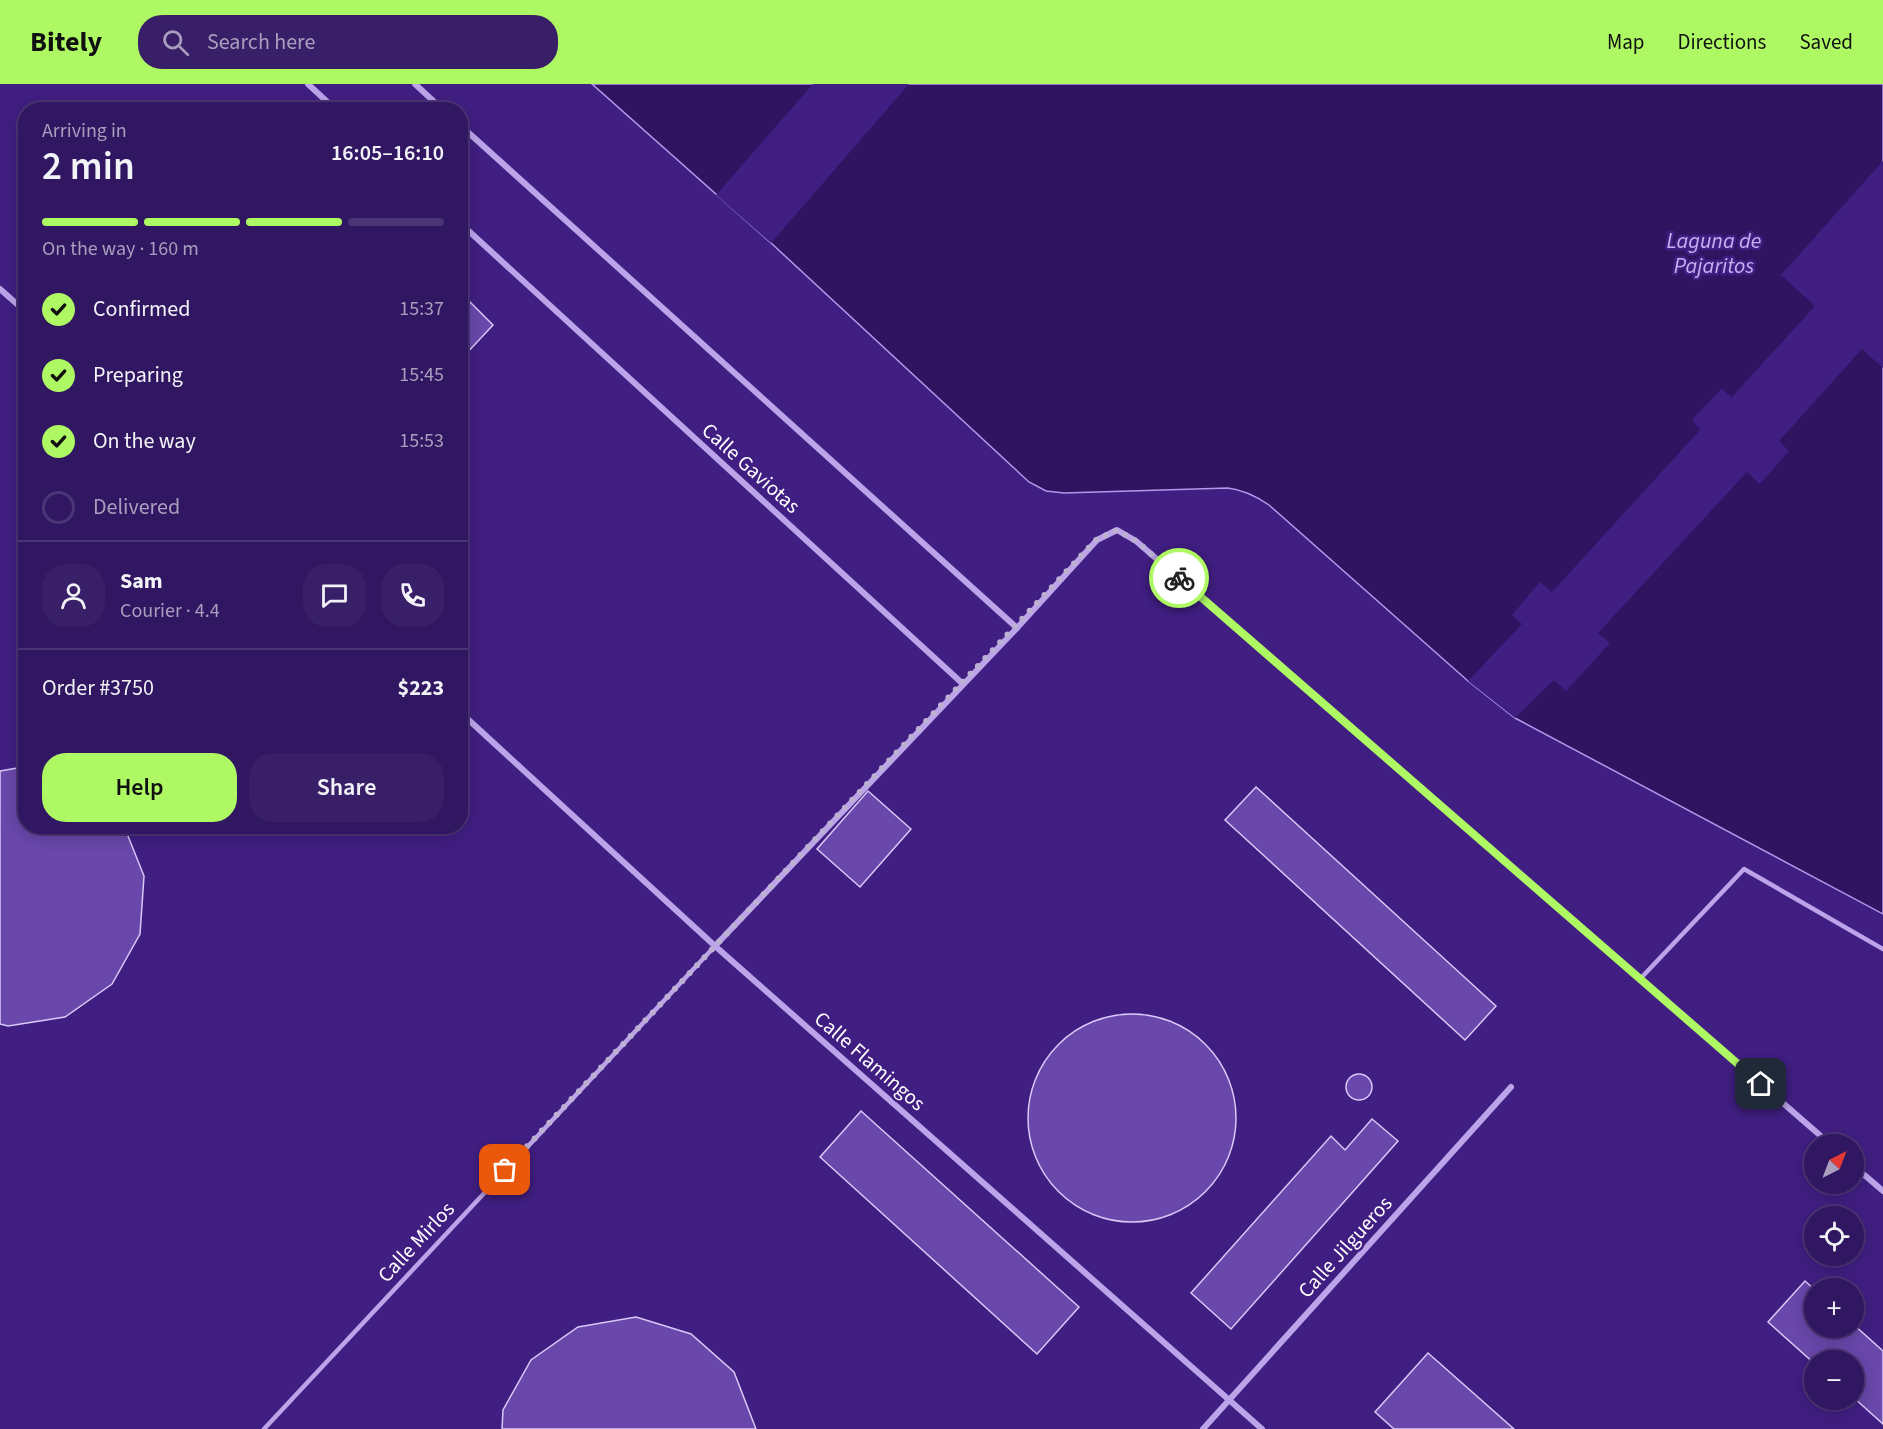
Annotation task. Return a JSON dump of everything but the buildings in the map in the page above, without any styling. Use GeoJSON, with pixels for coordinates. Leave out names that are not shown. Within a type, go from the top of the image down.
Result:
{"type":"FeatureCollection","features":[{"type":"Feature","properties":{"kind":"street"},"geometry":{"type":"LineString","coordinates":[[308,84],[327,102]]}},
{"type":"Feature","properties":{"kind":"street"},"geometry":{"type":"LineString","coordinates":[[415,84],[434,102]]}},
{"type":"Feature","properties":{"kind":"street"},"geometry":{"type":"LineString","coordinates":[[468,132],[1017,628]]}},
{"type":"Feature","properties":{"kind":"street","name":"Calle Gaviotas"},"geometry":{"type":"LineString","coordinates":[[468,231],[963,684]]}},
{"type":"Feature","properties":{"kind":"street"},"geometry":{"type":"LineString","coordinates":[[0,289],[18,305]]}},
{"type":"Feature","properties":{"kind":"street"},"geometry":{"type":"LineString","coordinates":[[963,684],[1096,540],[1117,530],[1136,541],[1819,1134]]}},
{"type":"Feature","properties":{"kind":"street","name":"Calle Mirlos"},"geometry":{"type":"LineString","coordinates":[[715,946],[963,684]]}},
{"type":"Feature","properties":{"kind":"street","name":"Calle Flamingos"},"geometry":{"type":"LineString","coordinates":[[468,719],[715,946],[1262,1429]]}},
{"type":"Feature","properties":{"kind":"street","name":"Calle Jilgueros"},"geometry":{"type":"LineString","coordinates":[[1203,1429],[1511,1087]]}},
{"type":"Feature","properties":{"kind":"street"},"geometry":{"type":"LineString","coordinates":[[1864,1175],[1883,1191]]}},
{"type":"Feature","properties":{"kind":"lane"},"geometry":{"type":"LineString","coordinates":[[1641,978],[1744,869],[1883,949]]}},
{"type":"Feature","properties":{"kind":"lane","name":"Calle Mirlos"},"geometry":{"type":"LineString","coordinates":[[264,1429],[715,946]]}},
{"type":"Feature","properties":{"kind":"water","name":"Laguna de Pajaritos"},"geometry":{"type":"Polygon","coordinates":[[[592,84],[1883,84],[1883,914],[1515,718],[1468,681],[1269,505],[1255,496],[1228,488],[1064,493],[1046,491],[1029,482],[771,243],[592,84]]]}},
{"type":"Feature","properties":{"kind":"pier"},"geometry":{"type":"Polygon","coordinates":[[[813,84],[909,84],[771,243],[716,195],[813,84]]]}},
{"type":"Feature","properties":{"kind":"pier"},"geometry":{"type":"Polygon","coordinates":[[[1883,161],[1883,368],[1862,349],[1779,441],[1789,451],[1760,484],[1747,472],[1598,633],[1610,643],[1566,691],[1554,680],[1515,718],[1468,681],[1522,624],[1512,615],[1540,582],[1552,592],[1700,430],[1692,420],[1721,389],[1732,397],[1815,306],[1781,275],[1883,161]]]}},
{"type":"Feature","properties":{"kind":"way so far"},"geometry":{"type":"LineString","coordinates":[[505,1170],[1017,628],[1096,540],[1117,530],[1136,541],[1179,578]]}},
{"type":"Feature","properties":{"kind":"route"},"geometry":{"type":"LineString","coordinates":[[1179,578],[1761,1084]]}}]}
